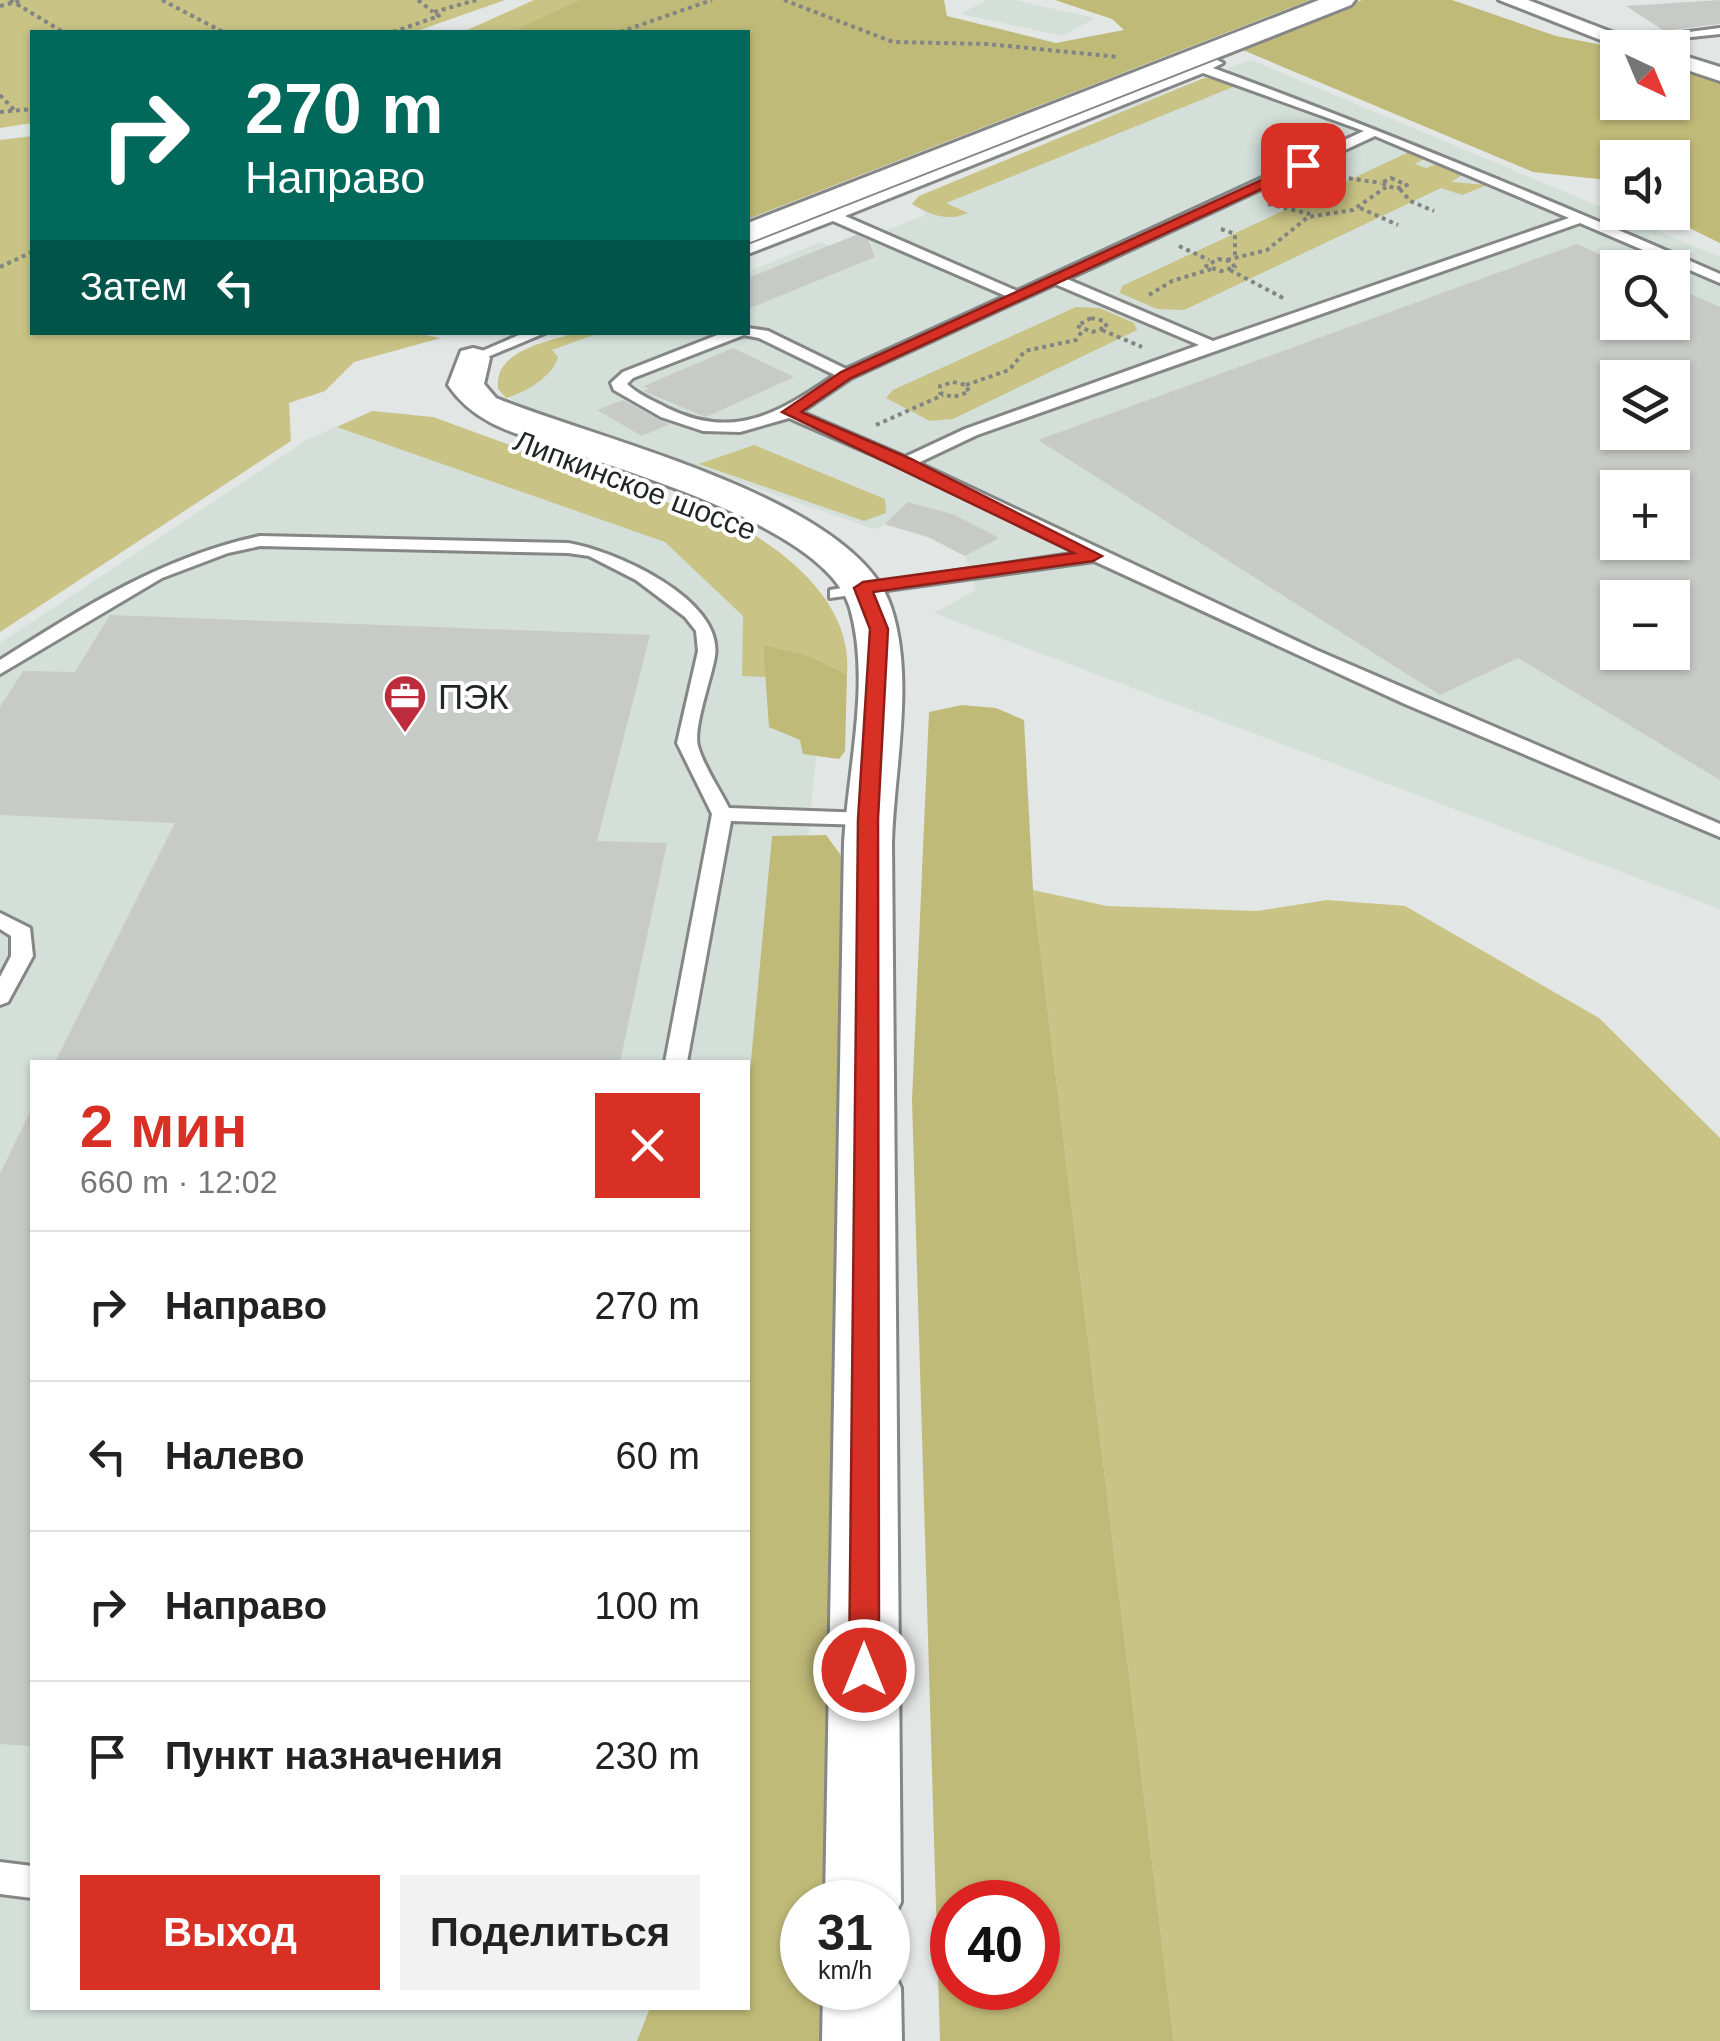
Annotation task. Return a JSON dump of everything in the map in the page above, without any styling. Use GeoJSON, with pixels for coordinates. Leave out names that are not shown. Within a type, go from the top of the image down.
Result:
{"type":"FeatureCollection","features":[{"type":"Feature","properties":{"kind":"street"},"geometry":{"type":"LineString","coordinates":[[750,233],[1131,82],[1201,65],[1342,0]]}},
{"type":"Feature","properties":{"kind":"street"},"geometry":{"type":"LineString","coordinates":[[1509,0],[1600,32]]}},
{"type":"Feature","properties":{"kind":"street"},"geometry":{"type":"LineString","coordinates":[[1690,64],[1720,74]]}},
{"type":"Feature","properties":{"kind":"street"},"geometry":{"type":"LineString","coordinates":[[505,335],[473,358],[452,378],[448,389],[478,410],[512,418]]}},
{"type":"Feature","properties":{"kind":"street","name":"Липкинское шоссе"},"geometry":{"type":"LineString","coordinates":[[473,358],[466,385],[483,406],[760,512],[824,551],[849,591],[847,608],[876,673],[868,819],[862,1880]]}},
{"type":"Feature","properties":{"kind":"street","name":"Липкинское шоссе"},"geometry":{"type":"LineString","coordinates":[[448,389],[446,399],[452,410],[478,426],[714,508],[756,528],[849,591]]}},
{"type":"Feature","properties":{"kind":"street"},"geometry":{"type":"LineString","coordinates":[[862,2010],[862,2041]]}},
{"type":"Feature","properties":{"kind":"lane"},"geometry":{"type":"LineString","coordinates":[[1690,36],[1720,31]]}},
{"type":"Feature","properties":{"kind":"lane"},"geometry":{"type":"LineString","coordinates":[[750,249],[1201,65],[1375,131],[1720,279]]}},
{"type":"Feature","properties":{"kind":"lane"},"geometry":{"type":"LineString","coordinates":[[736,335],[628,375],[619,383],[622,390],[697,428],[746,429],[790,412],[846,375],[1375,131]]}},
{"type":"Feature","properties":{"kind":"lane"},"geometry":{"type":"LineString","coordinates":[[834,216],[1020,297]]}},
{"type":"Feature","properties":{"kind":"lane"},"geometry":{"type":"LineString","coordinates":[[905,463],[971,432],[1581,218]]}},
{"type":"Feature","properties":{"kind":"lane"},"geometry":{"type":"LineString","coordinates":[[1058,280],[1212,345]]}},
{"type":"Feature","properties":{"kind":"lane"},"geometry":{"type":"LineString","coordinates":[[750,333],[764,334],[846,375]]}},
{"type":"Feature","properties":{"kind":"lane"},"geometry":{"type":"LineString","coordinates":[[473,358],[532,335]]}},
{"type":"Feature","properties":{"kind":"lane"},"geometry":{"type":"LineString","coordinates":[[790,412],[1467,727],[1720,831]]}},
{"type":"Feature","properties":{"kind":"lane"},"geometry":{"type":"LineString","coordinates":[[0,668],[140,580],[236,544],[284,538],[594,552],[642,576],[691,613],[706,630],[707,651],[687,743],[722,814],[676,1060]]}},
{"type":"Feature","properties":{"kind":"lane"},"geometry":{"type":"LineString","coordinates":[[849,591],[1093,556]]}},
{"type":"Feature","properties":{"kind":"lane"},"geometry":{"type":"LineString","coordinates":[[722,814],[868,819]]}},
{"type":"Feature","properties":{"kind":"lane"},"geometry":{"type":"LineString","coordinates":[[0,920],[22,933],[22,956],[0,997]]}},
{"type":"Feature","properties":{"kind":"lane"},"geometry":{"type":"LineString","coordinates":[[0,1878],[30,1882]]}},
{"type":"Feature","properties":{"kind":"path"},"geometry":{"type":"LineString","coordinates":[[0,6],[24,0]]}},
{"type":"Feature","properties":{"kind":"path"},"geometry":{"type":"LineString","coordinates":[[162,0],[219,30]]}},
{"type":"Feature","properties":{"kind":"path"},"geometry":{"type":"LineString","coordinates":[[168,3],[183,0]]}},
{"type":"Feature","properties":{"kind":"path"},"geometry":{"type":"LineString","coordinates":[[400,30],[439,16],[418,0]]}},
{"type":"Feature","properties":{"kind":"path"},"geometry":{"type":"LineString","coordinates":[[433,12],[476,0]]}},
{"type":"Feature","properties":{"kind":"path"},"geometry":{"type":"LineString","coordinates":[[626,30],[712,0]]}},
{"type":"Feature","properties":{"kind":"path"},"geometry":{"type":"LineString","coordinates":[[784,0],[893,42],[988,44],[1201,65]]}},
{"type":"Feature","properties":{"kind":"path"},"geometry":{"type":"LineString","coordinates":[[12,1],[60,30]]}},
{"type":"Feature","properties":{"kind":"path"},"geometry":{"type":"LineString","coordinates":[[0,95],[15,110]]}},
{"type":"Feature","properties":{"kind":"path"},"geometry":{"type":"LineString","coordinates":[[0,112],[30,109]]}},
{"type":"Feature","properties":{"kind":"path"},"geometry":{"type":"LineString","coordinates":[[1303,165],[1352,182],[1400,188],[1410,201],[1434,210]]}},
{"type":"Feature","properties":{"kind":"path"},"geometry":{"type":"LineString","coordinates":[[1212,270],[1207,262],[1277,245],[1300,221],[1359,207],[1391,178],[1406,182],[1400,188]]}},
{"type":"Feature","properties":{"kind":"path"},"geometry":{"type":"LineString","coordinates":[[1240,194],[1316,215]]}},
{"type":"Feature","properties":{"kind":"path"},"geometry":{"type":"LineString","coordinates":[[1359,207],[1398,225]]}},
{"type":"Feature","properties":{"kind":"path"},"geometry":{"type":"LineString","coordinates":[[1191,218],[1235,234],[1235,258]]}},
{"type":"Feature","properties":{"kind":"path"},"geometry":{"type":"LineString","coordinates":[[0,267],[30,253]]}},
{"type":"Feature","properties":{"kind":"path"},"geometry":{"type":"LineString","coordinates":[[1104,321],[1107,327],[1102,330],[1083,330],[1077,324],[1082,320],[1104,321],[1172,281],[1212,270],[1233,269],[1227,260]]}},
{"type":"Feature","properties":{"kind":"path"},"geometry":{"type":"LineString","coordinates":[[943,395],[938,391],[943,384],[966,385],[1010,370],[1025,351],[1076,340],[1083,330]]}},
{"type":"Feature","properties":{"kind":"path"},"geometry":{"type":"LineString","coordinates":[[846,437],[943,395],[967,394],[966,385]]}},
{"type":"Feature","properties":{"kind":"shaded area"},"geometry":{"type":"Polygon","coordinates":[[[0,0],[505,0],[420,30],[30,30],[30,123],[0,128],[0,0]]]}},
{"type":"Feature","properties":{"kind":"shaded area"},"geometry":{"type":"Polygon","coordinates":[[[534,0],[579,0],[522,30],[467,30],[534,0]]]}},
{"type":"Feature","properties":{"kind":"shaded area"},"geometry":{"type":"Polygon","coordinates":[[[579,0],[944,0],[947,16],[1056,43],[1124,30],[1112,19],[1055,0],[1310,0],[750,218],[750,30],[516,30],[579,0]]]}},
{"type":"Feature","properties":{"kind":"shaded area"},"geometry":{"type":"Polygon","coordinates":[[[986,0],[1014,0],[1095,18],[1063,36],[961,14],[986,0]]]}},
{"type":"Feature","properties":{"kind":"shaded area"},"geometry":{"type":"Polygon","coordinates":[[[1362,0],[1452,0],[1556,36],[1600,45],[1600,120],[1690,120],[1690,73],[1720,83],[1720,243],[1690,228],[1690,140],[1600,140],[1600,179],[1533,172],[1238,48],[1362,0]]]}},
{"type":"Feature","properties":{"kind":"shaded area"},"geometry":{"type":"Polygon","coordinates":[[[1251,60],[1600,207],[1600,230],[1656,230],[1720,257],[1720,909],[934,613],[976,590],[965,556],[928,537],[885,525],[874,529],[519,405],[498,389],[500,369],[519,352],[572,335],[750,335],[750,271],[821,242],[838,250],[927,214],[912,204],[919,196],[1090,127],[1117,111],[1204,78],[1221,78],[1231,73],[1227,68],[1251,60]]]}},
{"type":"Feature","properties":{"kind":"shaded area"},"geometry":{"type":"Polygon","coordinates":[[[1204,78],[1221,78],[1238,85],[946,203],[968,213],[939,216],[912,204],[919,196],[1204,78]]]}},
{"type":"Feature","properties":{"kind":"shaded area"},"geometry":{"type":"Polygon","coordinates":[[[30,136],[30,335],[441,338],[354,362],[325,391],[289,403],[291,441],[0,632],[0,140],[30,136]]]}},
{"type":"Feature","properties":{"kind":"shaded area"},"geometry":{"type":"Polygon","coordinates":[[[1409,152],[1424,159],[1415,164],[1426,168],[1437,164],[1462,175],[1451,182],[1487,185],[1462,195],[1441,188],[1184,310],[1157,309],[1120,293],[1122,286],[1409,152]]]}},
{"type":"Feature","properties":{"kind":"shaded area"},"geometry":{"type":"Polygon","coordinates":[[[1076,307],[1099,308],[1134,323],[1137,330],[953,419],[930,421],[886,398],[893,390],[1076,307]]]}},
{"type":"Feature","properties":{"kind":"shaded area"},"geometry":{"type":"Polygon","coordinates":[[[568,335],[593,335],[552,350],[558,357],[544,377],[506,398],[498,389],[505,365],[539,344],[568,335]]]}},
{"type":"Feature","properties":{"kind":"shaded area"},"geometry":{"type":"Polygon","coordinates":[[[372,411],[410,414],[717,526],[829,628],[810,817],[750,1799],[750,1060],[30,1060],[30,2010],[737,2010],[735,2041],[0,2041],[0,643],[307,440],[372,411]]]}},
{"type":"Feature","properties":{"kind":"shaded area"},"geometry":{"type":"Polygon","coordinates":[[[372,411],[433,417],[751,533],[788,559],[820,592],[841,630],[847,674],[809,656],[763,646],[766,677],[742,676],[743,616],[665,542],[337,427],[372,411]]]}},
{"type":"Feature","properties":{"kind":"shaded area"},"geometry":{"type":"Polygon","coordinates":[[[754,445],[885,499],[886,513],[864,521],[699,464],[754,445]]]}},
{"type":"Feature","properties":{"kind":"shaded area"},"geometry":{"type":"Polygon","coordinates":[[[763,645],[809,656],[847,674],[845,751],[839,759],[803,754],[800,740],[769,727],[763,645]]]}},
{"type":"Feature","properties":{"kind":"shaded area"},"geometry":{"type":"Polygon","coordinates":[[[962,705],[996,708],[1024,720],[1033,890],[1174,2041],[940,2041],[939,2010],[1060,2010],[1060,1880],[935,1880],[912,1100],[929,712],[962,705]]]}},
{"type":"Feature","properties":{"kind":"shaded area"},"geometry":{"type":"Polygon","coordinates":[[[826,835],[840,854],[846,877],[828,1880],[780,1880],[780,2010],[827,2010],[826,2041],[637,2041],[649,2010],[750,2010],[750,1072],[772,836],[826,835]]]}},
{"type":"Feature","properties":{"kind":"shaded area"},"geometry":{"type":"Polygon","coordinates":[[[1033,890],[1107,906],[1257,911],[1327,900],[1405,906],[1599,1018],[1720,1138],[1720,2041],[1174,2041],[1033,890]]]}},
{"type":"Feature","properties":{"kind":"building"},"geometry":{"type":"Polygon","coordinates":[[[1720,0],[1720,24],[1662,30],[1626,6],[1720,0]]]}},
{"type":"Feature","properties":{"kind":"building"},"geometry":{"type":"Polygon","coordinates":[[[856,235],[868,240],[875,257],[750,308],[750,277],[856,235]]]}},
{"type":"Feature","properties":{"kind":"building"},"geometry":{"type":"Polygon","coordinates":[[[1577,244],[1600,254],[1600,340],[1690,340],[1690,294],[1720,307],[1720,780],[1518,658],[1440,695],[1038,440],[1577,244]]]}},
{"type":"Feature","properties":{"kind":"building"},"geometry":{"type":"Polygon","coordinates":[[[733,348],[794,377],[706,417],[643,391],[649,389],[644,386],[733,348]]]}},
{"type":"Feature","properties":{"kind":"building"},"geometry":{"type":"Polygon","coordinates":[[[623,400],[670,424],[642,436],[597,410],[623,400]]]}},
{"type":"Feature","properties":{"kind":"building"},"geometry":{"type":"Polygon","coordinates":[[[908,502],[955,515],[999,538],[965,556],[928,537],[885,524],[908,502]]]}},
{"type":"Feature","properties":{"kind":"building"},"geometry":{"type":"Polygon","coordinates":[[[110,615],[650,635],[597,841],[667,843],[620,1060],[56,1060],[175,823],[0,815],[0,707],[23,671],[75,672],[110,615]]]}},
{"type":"Feature","properties":{"kind":"building"},"geometry":{"type":"Polygon","coordinates":[[[30,1112],[30,1746],[0,1744],[0,1174],[30,1112]]]}},
{"type":"Feature","properties":{"kind":"place","name":"ПЭК"},"geometry":{"type":"Point","coordinates":[405,734]}},
{"type":"Feature","properties":{"kind":"route"},"geometry":{"type":"LineString","coordinates":[[864,1670],[868,819],[879,629],[863,588],[1093,556],[905,463],[790,412],[846,375],[1303,165]]}}]}
